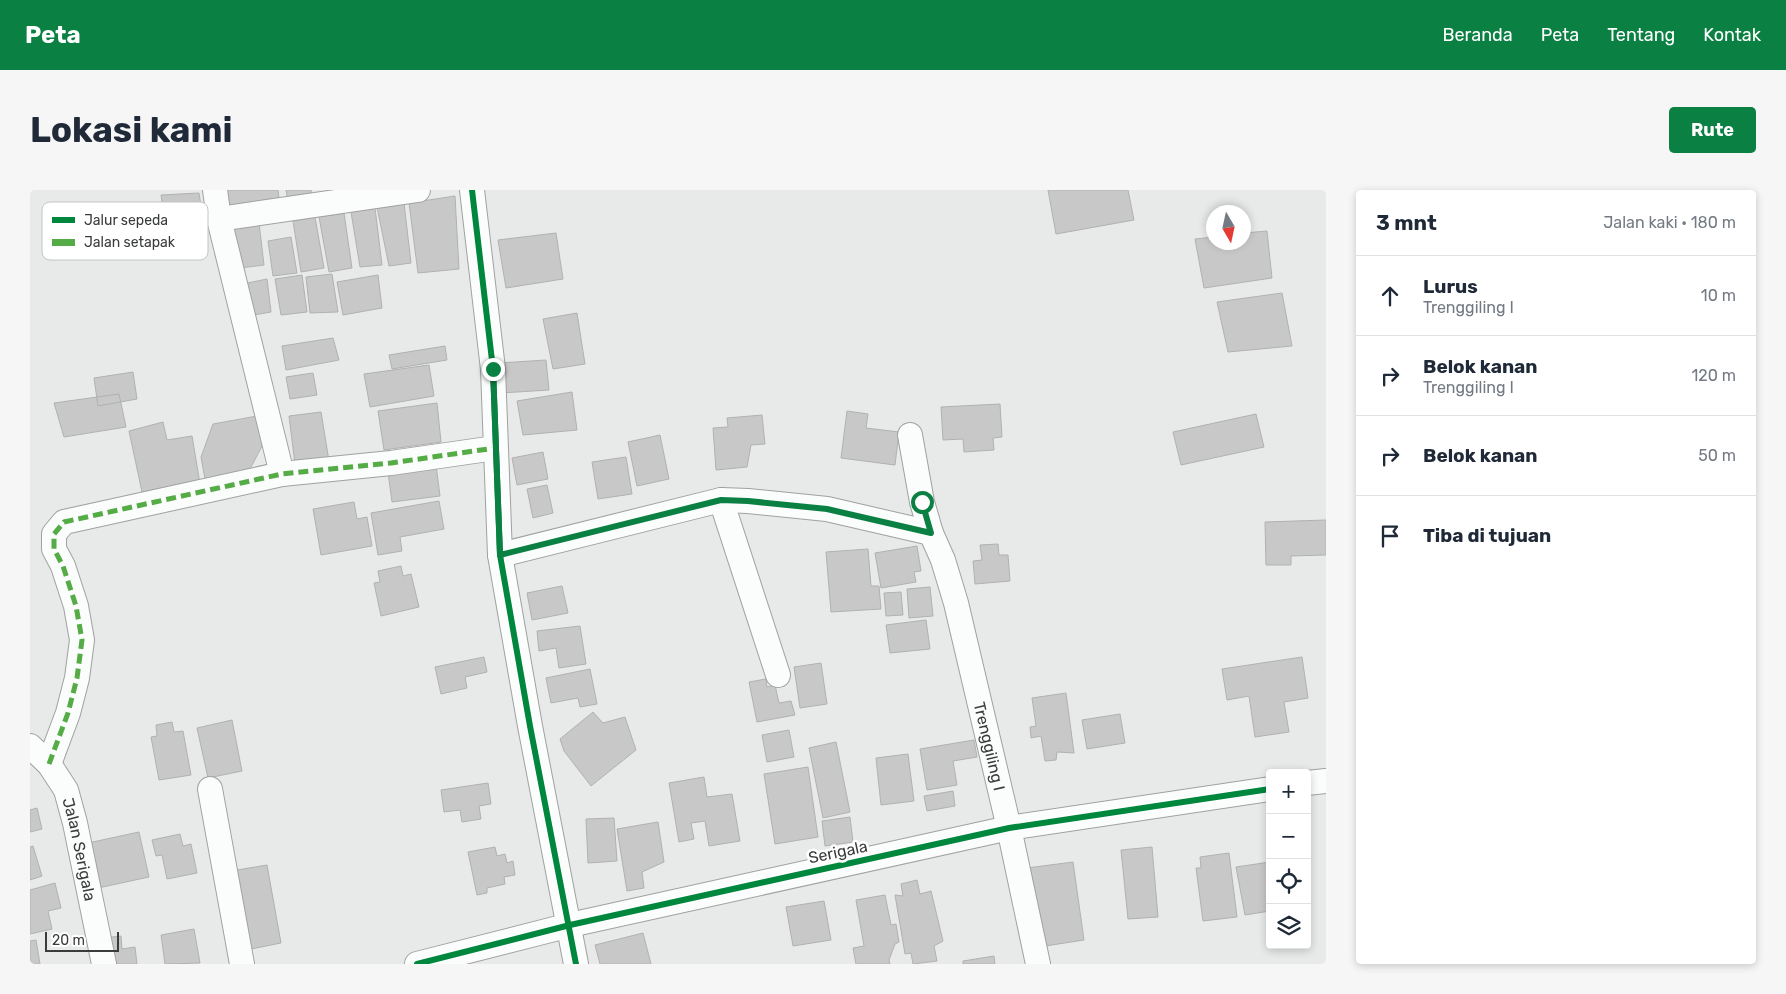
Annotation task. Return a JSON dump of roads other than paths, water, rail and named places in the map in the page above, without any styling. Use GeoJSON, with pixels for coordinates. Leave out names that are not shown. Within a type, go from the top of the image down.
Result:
{"type":"FeatureCollection","features":[{"type":"Feature","properties":{"kind":"street"},"geometry":{"type":"LineString","coordinates":[[215,190],[219,219],[282,474]]}},
{"type":"Feature","properties":{"kind":"street"},"geometry":{"type":"LineString","coordinates":[[219,219],[354,195],[418,190]]}},
{"type":"Feature","properties":{"kind":"street"},"geometry":{"type":"LineString","coordinates":[[472,190],[493,369],[500,555],[530,726],[570,925],[576,964]]}},
{"type":"Feature","properties":{"kind":"street","name":"Trenggiling I"},"geometry":{"type":"LineString","coordinates":[[910,435],[922,502],[956,603],[1009,828],[1038,964]]}},
{"type":"Feature","properties":{"kind":"street"},"geometry":{"type":"LineString","coordinates":[[49,764],[68,713],[77,678],[82,640],[76,606],[63,566],[54,549],[54,534],[64,522],[282,474],[495,448]]}},
{"type":"Feature","properties":{"kind":"street"},"geometry":{"type":"LineString","coordinates":[[500,555],[721,500],[827,509],[931,533]]}},
{"type":"Feature","properties":{"kind":"street"},"geometry":{"type":"LineString","coordinates":[[721,500],[778,675]]}},
{"type":"Feature","properties":{"kind":"street","name":"Jalan Serigala"},"geometry":{"type":"LineString","coordinates":[[30,746],[49,764],[66,790],[73,815],[104,964]]}},
{"type":"Feature","properties":{"kind":"street"},"geometry":{"type":"LineString","coordinates":[[1311,783],[1326,781]]}},
{"type":"Feature","properties":{"kind":"street"},"geometry":{"type":"LineString","coordinates":[[210,789],[242,964]]}},
{"type":"Feature","properties":{"kind":"street","name":"Serigala"},"geometry":{"type":"LineString","coordinates":[[417,964],[570,925],[1009,828],[1266,790]]}}]}
